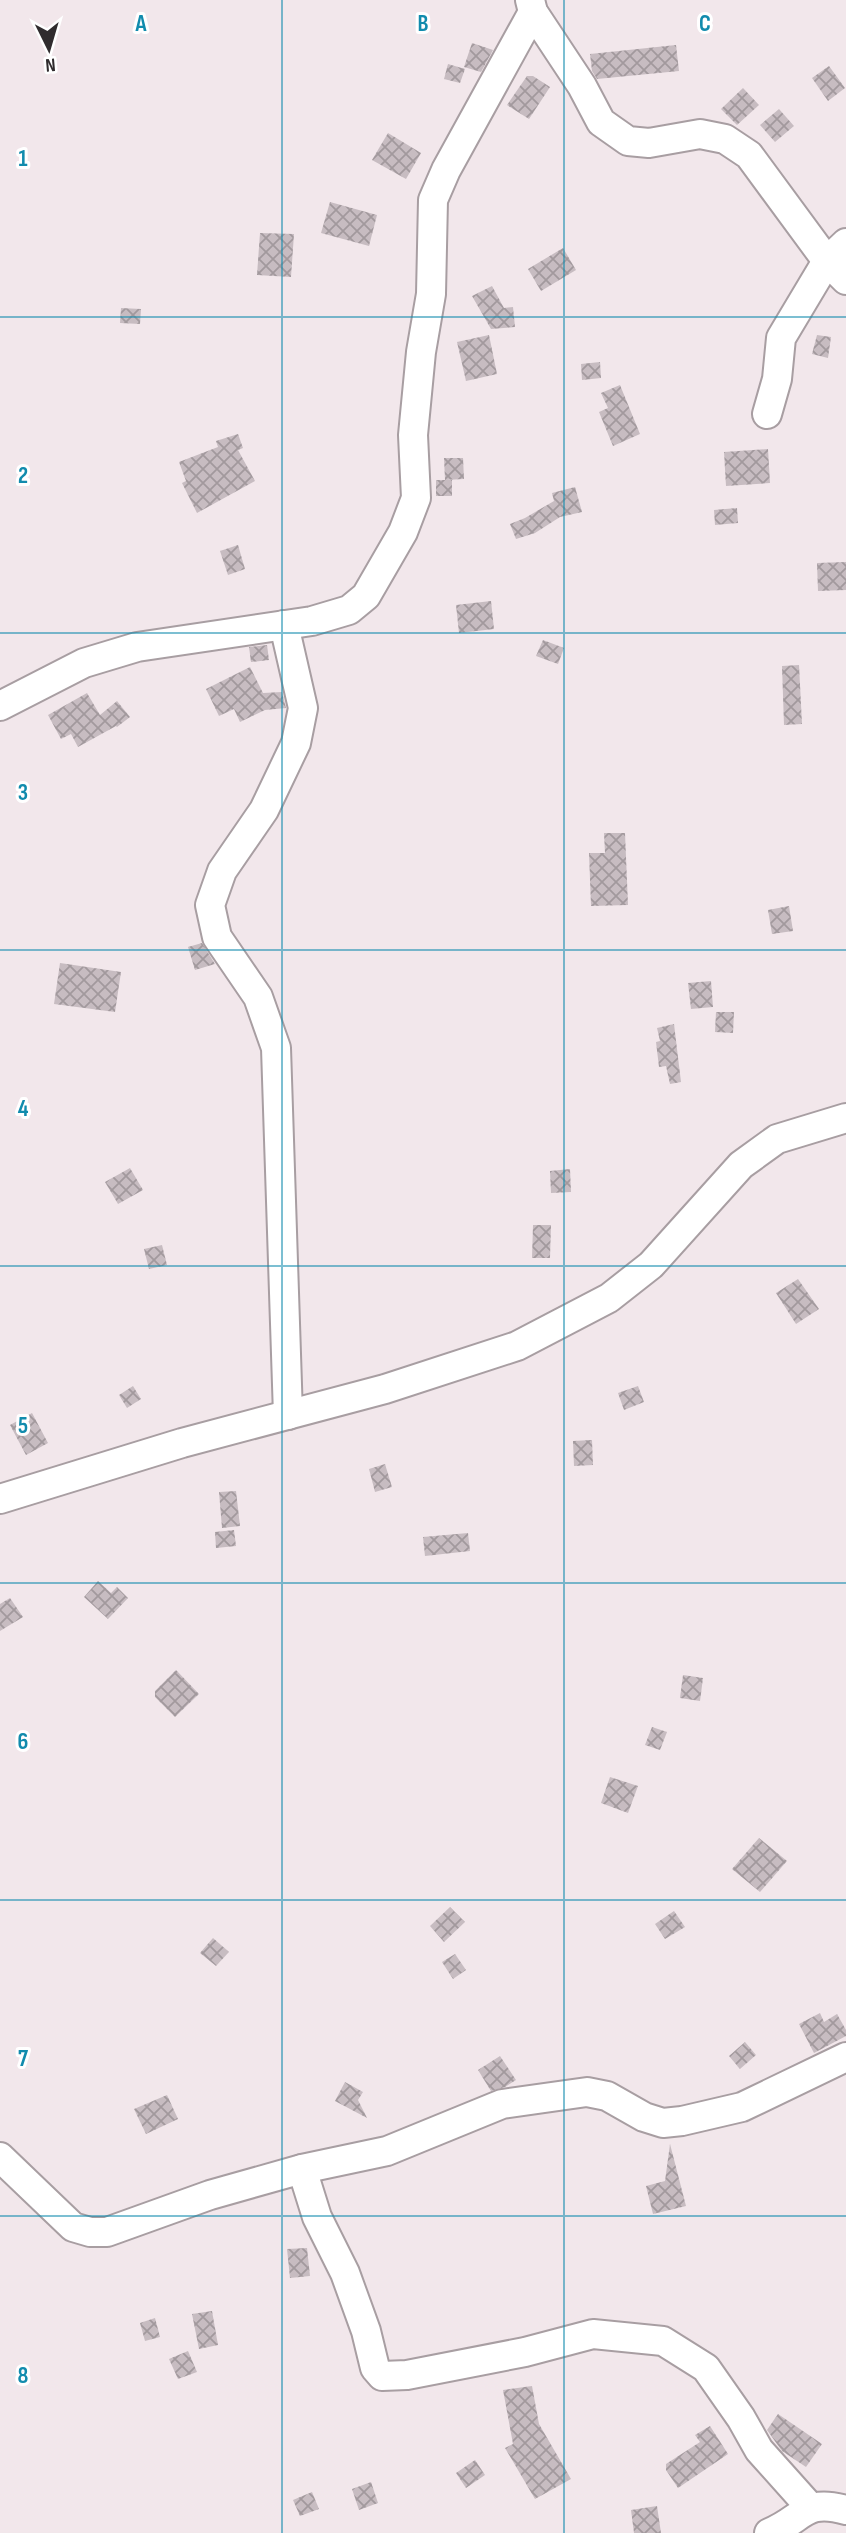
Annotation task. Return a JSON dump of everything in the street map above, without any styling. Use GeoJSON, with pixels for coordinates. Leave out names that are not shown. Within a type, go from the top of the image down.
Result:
{"type":"FeatureCollection","features":[{"type":"Feature","properties":{"kind":"street"},"geometry":{"type":"LineString","coordinates":[[531,6],[582,86],[601,122],[628,141],[649,143],[700,134],[725,139],[750,155],[840,261],[781,338],[777,379],[767,414]]}},
{"type":"Feature","properties":{"kind":"street"},"geometry":{"type":"LineString","coordinates":[[0,706],[84,663],[137,647],[324,617],[349,610],[366,596],[403,532],[416,498],[413,435],[430,294],[433,200],[531,6]]}},
{"type":"Feature","properties":{"kind":"street"},"geometry":{"type":"LineString","coordinates":[[284,625],[303,708],[296,743],[264,810],[222,872],[210,905],[217,937],[258,997],[275,1048],[288,1415]]}},
{"type":"Feature","properties":{"kind":"street"},"geometry":{"type":"LineString","coordinates":[[0,1499],[182,1443],[385,1390],[517,1346],[609,1298],[651,1265],[741,1165],[777,1139],[846,1118]]}},
{"type":"Feature","properties":{"kind":"street"},"geometry":{"type":"LineString","coordinates":[[0,2157],[73,2227],[90,2232],[107,2232],[210,2195],[302,2169],[387,2151],[502,2104],[587,2092],[607,2096],[644,2118],[663,2123],[742,2107],[846,2057]]}},
{"type":"Feature","properties":{"kind":"street"},"geometry":{"type":"LineString","coordinates":[[302,2169],[317,2217],[345,2273],[366,2331],[375,2368],[382,2376],[407,2375],[525,2352],[593,2334],[663,2341],[706,2368],[741,2418],[759,2451],[810,2507]]}},
{"type":"Feature","properties":{"kind":"street"},"geometry":{"type":"LineString","coordinates":[[769,2533],[785,2527],[810,2507],[833,2506],[846,2510]]}},
{"type":"Feature","properties":{"kind":"building"},"geometry":{"type":"Polygon","coordinates":[[[472,43],[493,50],[481,72],[464,67],[472,43]]]}},
{"type":"Feature","properties":{"kind":"building"},"geometry":{"type":"Polygon","coordinates":[[[676,45],[679,71],[597,79],[592,71],[590,54],[676,45]]]}},
{"type":"Feature","properties":{"kind":"building"},"geometry":{"type":"Polygon","coordinates":[[[448,64],[465,69],[460,83],[444,79],[448,64]]]}},
{"type":"Feature","properties":{"kind":"building"},"geometry":{"type":"Polygon","coordinates":[[[829,66],[845,88],[828,101],[812,78],[829,66]]]}},
{"type":"Feature","properties":{"kind":"building"},"geometry":{"type":"Polygon","coordinates":[[[527,76],[533,76],[550,87],[529,119],[507,105],[527,76]]]}},
{"type":"Feature","properties":{"kind":"building"},"geometry":{"type":"Polygon","coordinates":[[[743,88],[759,105],[737,125],[721,109],[743,88]]]}},
{"type":"Feature","properties":{"kind":"building"},"geometry":{"type":"Polygon","coordinates":[[[779,109],[794,126],[775,142],[760,125],[779,109]]]}},
{"type":"Feature","properties":{"kind":"building"},"geometry":{"type":"Polygon","coordinates":[[[388,133],[421,153],[406,179],[372,160],[388,133]]]}},
{"type":"Feature","properties":{"kind":"building"},"geometry":{"type":"Polygon","coordinates":[[[330,202],[377,215],[369,246],[321,233],[330,202]]]}},
{"type":"Feature","properties":{"kind":"building"},"geometry":{"type":"Polygon","coordinates":[[[260,233],[294,234],[291,277],[257,275],[260,233]]]}},
{"type":"Feature","properties":{"kind":"building"},"geometry":{"type":"Polygon","coordinates":[[[563,248],[576,270],[541,291],[528,269],[563,248]]]}},
{"type":"Feature","properties":{"kind":"building"},"geometry":{"type":"Polygon","coordinates":[[[492,286],[504,308],[513,307],[515,327],[491,329],[472,296],[492,286]]]}},
{"type":"Feature","properties":{"kind":"building"},"geometry":{"type":"Polygon","coordinates":[[[121,308],[141,309],[140,324],[120,323],[121,308]]]}},
{"type":"Feature","properties":{"kind":"building"},"geometry":{"type":"Polygon","coordinates":[[[489,335],[497,374],[466,381],[457,342],[489,335]]]}},
{"type":"Feature","properties":{"kind":"building"},"geometry":{"type":"Polygon","coordinates":[[[817,335],[831,337],[828,358],[812,354],[817,335]]]}},
{"type":"Feature","properties":{"kind":"building"},"geometry":{"type":"Polygon","coordinates":[[[600,362],[601,378],[582,380],[581,364],[600,362]]]}},
{"type":"Feature","properties":{"kind":"building"},"geometry":{"type":"Polygon","coordinates":[[[620,385],[640,434],[613,446],[599,412],[608,408],[601,393],[620,385]]]}},
{"type":"Feature","properties":{"kind":"building"},"geometry":{"type":"Polygon","coordinates":[[[238,434],[243,448],[238,450],[255,481],[197,513],[182,483],[186,481],[179,462],[218,447],[216,441],[238,434]]]}},
{"type":"Feature","properties":{"kind":"building"},"geometry":{"type":"Polygon","coordinates":[[[768,449],[770,483],[726,486],[724,452],[768,449]]]}},
{"type":"Feature","properties":{"kind":"building"},"geometry":{"type":"Polygon","coordinates":[[[444,458],[463,458],[464,479],[445,480],[444,458]]]}},
{"type":"Feature","properties":{"kind":"building"},"geometry":{"type":"Polygon","coordinates":[[[436,480],[452,480],[452,496],[436,496],[436,480]]]}},
{"type":"Feature","properties":{"kind":"building"},"geometry":{"type":"Polygon","coordinates":[[[575,487],[582,512],[560,517],[535,533],[516,539],[510,524],[554,501],[552,493],[575,487]]]}},
{"type":"Feature","properties":{"kind":"building"},"geometry":{"type":"Polygon","coordinates":[[[737,508],[738,523],[715,525],[714,510],[737,508]]]}},
{"type":"Feature","properties":{"kind":"building"},"geometry":{"type":"Polygon","coordinates":[[[238,545],[245,569],[228,575],[220,551],[238,545]]]}},
{"type":"Feature","properties":{"kind":"building"},"geometry":{"type":"Polygon","coordinates":[[[846,562],[846,590],[818,591],[817,563],[846,562]]]}},
{"type":"Feature","properties":{"kind":"building"},"geometry":{"type":"Polygon","coordinates":[[[491,601],[494,629],[459,633],[456,605],[491,601]]]}},
{"type":"Feature","properties":{"kind":"building"},"geometry":{"type":"Polygon","coordinates":[[[543,640],[564,648],[558,664],[536,656],[543,640]]]}},
{"type":"Feature","properties":{"kind":"building"},"geometry":{"type":"Polygon","coordinates":[[[267,645],[269,660],[251,662],[249,647],[267,645]]]}},
{"type":"Feature","properties":{"kind":"building"},"geometry":{"type":"Polygon","coordinates":[[[799,665],[802,724],[784,725],[782,666],[799,665]]]}},
{"type":"Feature","properties":{"kind":"building"},"geometry":{"type":"Polygon","coordinates":[[[250,667],[263,693],[282,692],[286,708],[265,710],[240,722],[234,709],[219,716],[206,689],[250,667]]]}},
{"type":"Feature","properties":{"kind":"building"},"geometry":{"type":"Polygon","coordinates":[[[87,693],[100,715],[117,701],[130,717],[117,727],[78,747],[71,734],[61,739],[48,715],[87,693]]]}},
{"type":"Feature","properties":{"kind":"building"},"geometry":{"type":"Polygon","coordinates":[[[604,833],[625,833],[628,905],[591,906],[589,853],[605,853],[604,833]]]}},
{"type":"Feature","properties":{"kind":"building"},"geometry":{"type":"Polygon","coordinates":[[[789,906],[793,931],[772,934],[768,910],[789,906]]]}},
{"type":"Feature","properties":{"kind":"building"},"geometry":{"type":"Polygon","coordinates":[[[202,943],[215,964],[195,970],[188,947],[202,943]]]}},
{"type":"Feature","properties":{"kind":"building"},"geometry":{"type":"Polygon","coordinates":[[[60,963],[121,972],[115,1012],[54,1004],[60,963]]]}},
{"type":"Feature","properties":{"kind":"building"},"geometry":{"type":"Polygon","coordinates":[[[711,981],[713,1007],[691,1009],[688,983],[711,981]]]}},
{"type":"Feature","properties":{"kind":"building"},"geometry":{"type":"Polygon","coordinates":[[[716,1012],[734,1012],[733,1033],[715,1032],[716,1012]]]}},
{"type":"Feature","properties":{"kind":"building"},"geometry":{"type":"Polygon","coordinates":[[[674,1024],[681,1082],[670,1084],[666,1066],[659,1067],[656,1042],[660,1041],[657,1028],[674,1024]]]}},
{"type":"Feature","properties":{"kind":"building"},"geometry":{"type":"Polygon","coordinates":[[[130,1168],[143,1190],[118,1204],[105,1182],[130,1168]]]}},
{"type":"Feature","properties":{"kind":"building"},"geometry":{"type":"Polygon","coordinates":[[[570,1169],[571,1192],[551,1193],[550,1171],[570,1169]]]}},
{"type":"Feature","properties":{"kind":"building"},"geometry":{"type":"Polygon","coordinates":[[[533,1225],[551,1225],[550,1258],[532,1258],[533,1225]]]}},
{"type":"Feature","properties":{"kind":"building"},"geometry":{"type":"Polygon","coordinates":[[[162,1245],[167,1265],[149,1269],[144,1249],[162,1245]]]}},
{"type":"Feature","properties":{"kind":"building"},"geometry":{"type":"Polygon","coordinates":[[[798,1279],[819,1309],[796,1324],[776,1293],[798,1279]]]}},
{"type":"Feature","properties":{"kind":"building"},"geometry":{"type":"Polygon","coordinates":[[[133,1386],[141,1399],[127,1408],[119,1395],[133,1386]]]}},
{"type":"Feature","properties":{"kind":"building"},"geometry":{"type":"Polygon","coordinates":[[[638,1386],[644,1402],[624,1410],[618,1393],[638,1386]]]}},
{"type":"Feature","properties":{"kind":"building"},"geometry":{"type":"Polygon","coordinates":[[[32,1413],[48,1443],[26,1455],[10,1425],[32,1413]]]}},
{"type":"Feature","properties":{"kind":"building"},"geometry":{"type":"Polygon","coordinates":[[[592,1440],[593,1465],[574,1466],[573,1441],[592,1440]]]}},
{"type":"Feature","properties":{"kind":"building"},"geometry":{"type":"Polygon","coordinates":[[[385,1464],[392,1487],[375,1492],[369,1469],[385,1464]]]}},
{"type":"Feature","properties":{"kind":"building"},"geometry":{"type":"Polygon","coordinates":[[[236,1491],[240,1526],[222,1528],[219,1492],[236,1491]]]}},
{"type":"Feature","properties":{"kind":"building"},"geometry":{"type":"Polygon","coordinates":[[[234,1530],[236,1546],[216,1548],[215,1532],[234,1530]]]}},
{"type":"Feature","properties":{"kind":"building"},"geometry":{"type":"Polygon","coordinates":[[[468,1533],[470,1551],[425,1556],[423,1537],[468,1533]]]}},
{"type":"Feature","properties":{"kind":"building"},"geometry":{"type":"Polygon","coordinates":[[[98,1581],[111,1593],[117,1587],[128,1598],[108,1619],[84,1597],[98,1581]]]}},
{"type":"Feature","properties":{"kind":"building"},"geometry":{"type":"Polygon","coordinates":[[[10,1598],[23,1617],[0,1631],[0,1604],[10,1598]]]}},
{"type":"Feature","properties":{"kind":"building"},"geometry":{"type":"Polygon","coordinates":[[[176,1670],[199,1694],[175,1717],[155,1697],[155,1691],[176,1670]]]}},
{"type":"Feature","properties":{"kind":"building"},"geometry":{"type":"Polygon","coordinates":[[[683,1675],[703,1678],[700,1701],[680,1698],[683,1675]]]}},
{"type":"Feature","properties":{"kind":"building"},"geometry":{"type":"Polygon","coordinates":[[[652,1727],[667,1732],[660,1750],[645,1745],[652,1727]]]}},
{"type":"Feature","properties":{"kind":"building"},"geometry":{"type":"Polygon","coordinates":[[[610,1777],[638,1786],[628,1813],[601,1803],[610,1777]]]}},
{"type":"Feature","properties":{"kind":"building"},"geometry":{"type":"Polygon","coordinates":[[[759,1838],[787,1861],[760,1892],[732,1869],[759,1838]]]}},
{"type":"Feature","properties":{"kind":"building"},"geometry":{"type":"Polygon","coordinates":[[[450,1907],[465,1922],[444,1942],[430,1926],[450,1907]]]}},
{"type":"Feature","properties":{"kind":"building"},"geometry":{"type":"Polygon","coordinates":[[[674,1911],[685,1927],[665,1939],[655,1924],[674,1911]]]}},
{"type":"Feature","properties":{"kind":"building"},"geometry":{"type":"Polygon","coordinates":[[[213,1938],[229,1952],[216,1966],[200,1953],[213,1938]]]}},
{"type":"Feature","properties":{"kind":"building"},"geometry":{"type":"Polygon","coordinates":[[[455,1954],[466,1970],[453,1979],[442,1962],[455,1954]]]}},
{"type":"Feature","properties":{"kind":"building"},"geometry":{"type":"Polygon","coordinates":[[[820,2013],[824,2022],[837,2014],[846,2030],[846,2036],[814,2053],[799,2024],[820,2013]]]}},
{"type":"Feature","properties":{"kind":"building"},"geometry":{"type":"Polygon","coordinates":[[[745,2042],[756,2055],[740,2069],[729,2056],[745,2042]]]}},
{"type":"Feature","properties":{"kind":"building"},"geometry":{"type":"Polygon","coordinates":[[[500,2056],[516,2080],[491,2091],[478,2070],[500,2056]]]}},
{"type":"Feature","properties":{"kind":"building"},"geometry":{"type":"Polygon","coordinates":[[[345,2082],[363,2092],[358,2100],[367,2118],[335,2101],[345,2082]]]}},
{"type":"Feature","properties":{"kind":"building"},"geometry":{"type":"Polygon","coordinates":[[[167,2095],[178,2119],[146,2134],[134,2109],[167,2095]]]}},
{"type":"Feature","properties":{"kind":"building"},"geometry":{"type":"Polygon","coordinates":[[[670,2144],[686,2206],[653,2214],[646,2186],[665,2181],[670,2144]]]}},
{"type":"Feature","properties":{"kind":"building"},"geometry":{"type":"Polygon","coordinates":[[[307,2248],[310,2276],[290,2278],[287,2249],[307,2248]]]}},
{"type":"Feature","properties":{"kind":"building"},"geometry":{"type":"Polygon","coordinates":[[[212,2311],[218,2345],[199,2349],[192,2314],[212,2311]]]}},
{"type":"Feature","properties":{"kind":"building"},"geometry":{"type":"Polygon","coordinates":[[[155,2318],[160,2337],[145,2341],[140,2323],[155,2318]]]}},
{"type":"Feature","properties":{"kind":"building"},"geometry":{"type":"Polygon","coordinates":[[[188,2351],[197,2372],[178,2379],[169,2359],[188,2351]]]}},
{"type":"Feature","properties":{"kind":"building"},"geometry":{"type":"Polygon","coordinates":[[[532,2386],[539,2424],[571,2479],[535,2499],[505,2448],[513,2444],[503,2390],[532,2386]]]}},
{"type":"Feature","properties":{"kind":"building"},"geometry":{"type":"Polygon","coordinates":[[[778,2414],[822,2444],[806,2467],[782,2451],[767,2430],[778,2414]]]}},
{"type":"Feature","properties":{"kind":"building"},"geometry":{"type":"Polygon","coordinates":[[[710,2426],[728,2454],[678,2488],[666,2470],[666,2464],[700,2442],[695,2435],[710,2426]]]}},
{"type":"Feature","properties":{"kind":"building"},"geometry":{"type":"Polygon","coordinates":[[[475,2460],[485,2475],[466,2488],[456,2473],[475,2460]]]}},
{"type":"Feature","properties":{"kind":"building"},"geometry":{"type":"Polygon","coordinates":[[[371,2482],[378,2503],[359,2510],[352,2489],[371,2482]]]}},
{"type":"Feature","properties":{"kind":"building"},"geometry":{"type":"Polygon","coordinates":[[[312,2492],[319,2509],[300,2516],[293,2500],[312,2492]]]}},
{"type":"Feature","properties":{"kind":"building"},"geometry":{"type":"Polygon","coordinates":[[[657,2506],[661,2533],[634,2533],[631,2510],[657,2506]]]}}]}
